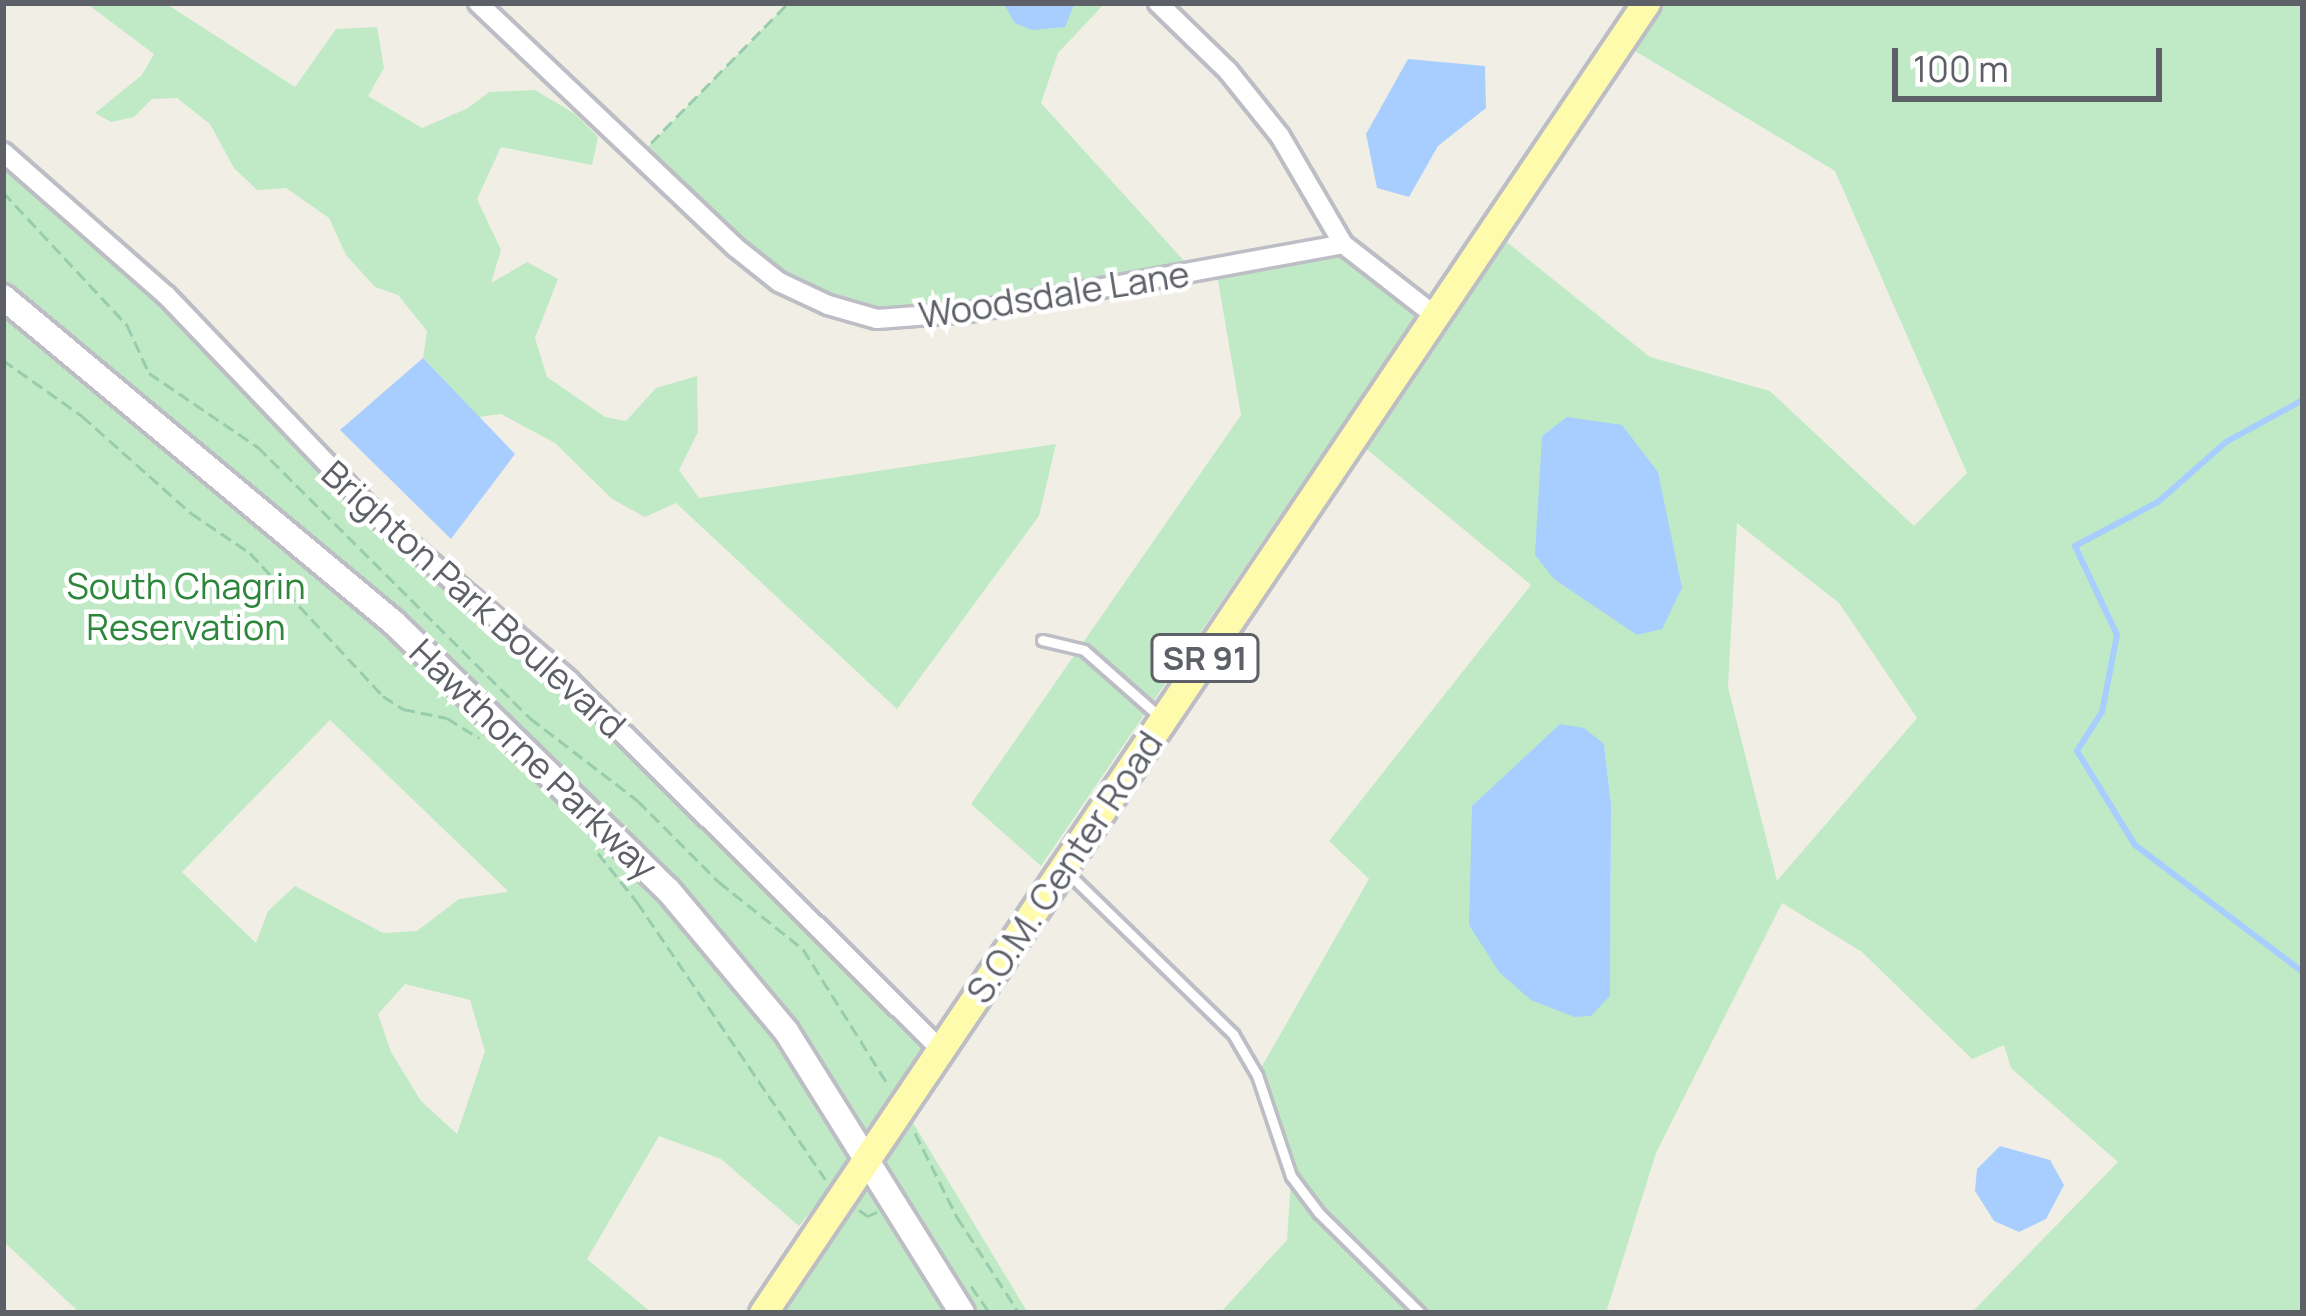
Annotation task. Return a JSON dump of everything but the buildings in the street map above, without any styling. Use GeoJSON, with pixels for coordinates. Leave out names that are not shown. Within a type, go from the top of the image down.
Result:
{"type":"FeatureCollection","features":[{"type":"Feature","properties":{"kind":"main road","name":"S.O.M. Center Road"},"geometry":{"type":"LineString","coordinates":[[763,1313],[1646,3]]}},
{"type":"Feature","properties":{"kind":"street","name":"Woodsdale Lane"},"geometry":{"type":"LineString","coordinates":[[478,3],[779,282],[878,320],[970,312],[1343,244]]}},
{"type":"Feature","properties":{"kind":"street"},"geometry":{"type":"LineString","coordinates":[[1158,3],[1228,71],[1280,136],[1343,244],[1433,314]]}},
{"type":"Feature","properties":{"kind":"street","name":"Brighton Park Boulevard"},"geometry":{"type":"LineString","coordinates":[[3,152],[166,295],[395,532],[569,680],[941,1050]]}},
{"type":"Feature","properties":{"kind":"street","name":"Hawthorne Parkway"},"geometry":{"type":"LineString","coordinates":[[3,297],[394,622],[613,833],[749,983],[868,1159],[962,1313]]}},
{"type":"Feature","properties":{"kind":"lane"},"geometry":{"type":"LineString","coordinates":[[1042,640],[1084,650],[1163,721]]}},
{"type":"Feature","properties":{"kind":"lane"},"geometry":{"type":"LineString","coordinates":[[1064,868],[1233,1034],[1256,1075],[1291,1176],[1319,1213],[1420,1313]]}},
{"type":"Feature","properties":{"kind":"path"},"geometry":{"type":"LineString","coordinates":[[639,156],[788,3]]}},
{"type":"Feature","properties":{"kind":"path"},"geometry":{"type":"LineString","coordinates":[[3,360],[82,416],[191,513],[250,553],[383,697],[403,709],[459,723],[491,748]]}},
{"type":"Feature","properties":{"kind":"path"},"geometry":{"type":"LineString","coordinates":[[595,850],[735,1043],[807,1160],[836,1188]]}},
{"type":"Feature","properties":{"kind":"path"},"geometry":{"type":"LineString","coordinates":[[857,1208],[868,1216],[878,1211]]}},
{"type":"Feature","properties":{"kind":"green space"},"geometry":{"type":"Polygon","coordinates":[[[86,3],[165,3],[295,87],[336,29],[377,27],[384,68],[368,96],[422,128],[468,108],[489,92],[535,90],[575,114],[598,137],[592,165],[501,147],[477,199],[501,250],[491,283],[527,262],[558,279],[535,338],[547,377],[605,417],[626,421],[656,388],[697,376],[698,432],[679,470],[699,498],[1056,444],[1039,516],[897,709],[676,503],[645,517],[612,499],[555,443],[501,414],[479,417],[423,358],[427,331],[398,295],[375,287],[346,255],[329,218],[286,188],[257,190],[234,168],[210,124],[177,98],[152,99],[134,117],[111,122],[95,113],[142,75],[154,54],[86,3]]]}},
{"type":"Feature","properties":{"kind":"green space"},"geometry":{"type":"Polygon","coordinates":[[[788,3],[1105,3],[1058,53],[1041,103],[1195,273],[877,319],[779,282],[639,156],[788,3]]]}},
{"type":"Feature","properties":{"kind":"green space"},"geometry":{"type":"Polygon","coordinates":[[[1646,3],[2303,3],[2303,1313],[1971,1313],[2118,1162],[2011,1068],[2004,1045],[1972,1059],[1862,952],[1782,903],[1656,1153],[1606,1313],[1220,1313],[1287,1240],[1291,1176],[1257,1075],[1369,879],[1329,841],[1531,585],[1352,437],[1493,231],[1650,357],[1770,391],[1914,526],[1967,473],[1835,171],[1620,42],[1646,3]],[[1737,523],[1728,687],[1777,881],[1917,718],[1839,603],[1737,523]],[[1604,744],[1472,806],[1473,851],[1610,996],[1611,804],[1604,744]]]}},
{"type":"Feature","properties":{"kind":"green space","name":"South Chagrin Reservation"},"geometry":{"type":"Polygon","coordinates":[[[3,152],[105,241],[283,422],[525,639],[941,1050],[903,1106],[1028,1313],[763,1313],[835,1204],[824,1195],[799,1226],[721,1159],[659,1136],[587,1259],[652,1313],[80,1313],[3,1241],[3,152]],[[330,720],[182,872],[256,943],[268,911],[295,886],[383,933],[417,931],[459,899],[508,891],[330,720]],[[405,984],[378,1014],[391,1052],[421,1101],[457,1134],[485,1051],[470,1000],[405,984]]]}},
{"type":"Feature","properties":{"kind":"green space"},"geometry":{"type":"Polygon","coordinates":[[[1343,244],[1423,306],[1041,866],[971,804],[1241,415],[1216,269],[1343,244]]]}},
{"type":"Feature","properties":{"kind":"water"},"geometry":{"type":"Polygon","coordinates":[[[1003,3],[1071,3],[1073,7],[1065,27],[1032,30],[1015,23],[1003,3]]]}},
{"type":"Feature","properties":{"kind":"water"},"geometry":{"type":"Polygon","coordinates":[[[1408,59],[1485,66],[1486,108],[1438,146],[1409,197],[1377,188],[1366,134],[1408,59]]]}},
{"type":"Feature","properties":{"kind":"water"},"geometry":{"type":"Polygon","coordinates":[[[423,358],[515,454],[451,539],[340,430],[423,358]]]}},
{"type":"Feature","properties":{"kind":"water"},"geometry":{"type":"Polygon","coordinates":[[[1567,417],[1622,425],[1658,472],[1682,588],[1662,629],[1637,635],[1554,579],[1535,555],[1542,436],[1567,417]]]}},
{"type":"Feature","properties":{"kind":"water"},"geometry":{"type":"Polygon","coordinates":[[[1560,724],[1584,728],[1604,744],[1611,804],[1610,996],[1591,1016],[1574,1017],[1531,1000],[1499,972],[1469,925],[1472,806],[1560,724]]]}},
{"type":"Feature","properties":{"kind":"water"},"geometry":{"type":"Polygon","coordinates":[[[2000,1146],[2050,1160],[2064,1185],[2046,1219],[2019,1232],[1994,1221],[1975,1191],[1977,1169],[2000,1146]]]}},
{"type":"Feature","properties":{"kind":"waterway"},"geometry":{"type":"LineString","coordinates":[[2303,400],[2226,442],[2158,502],[2075,546],[2117,635],[2102,712],[2077,751],[2135,845],[2303,972]]}}]}
